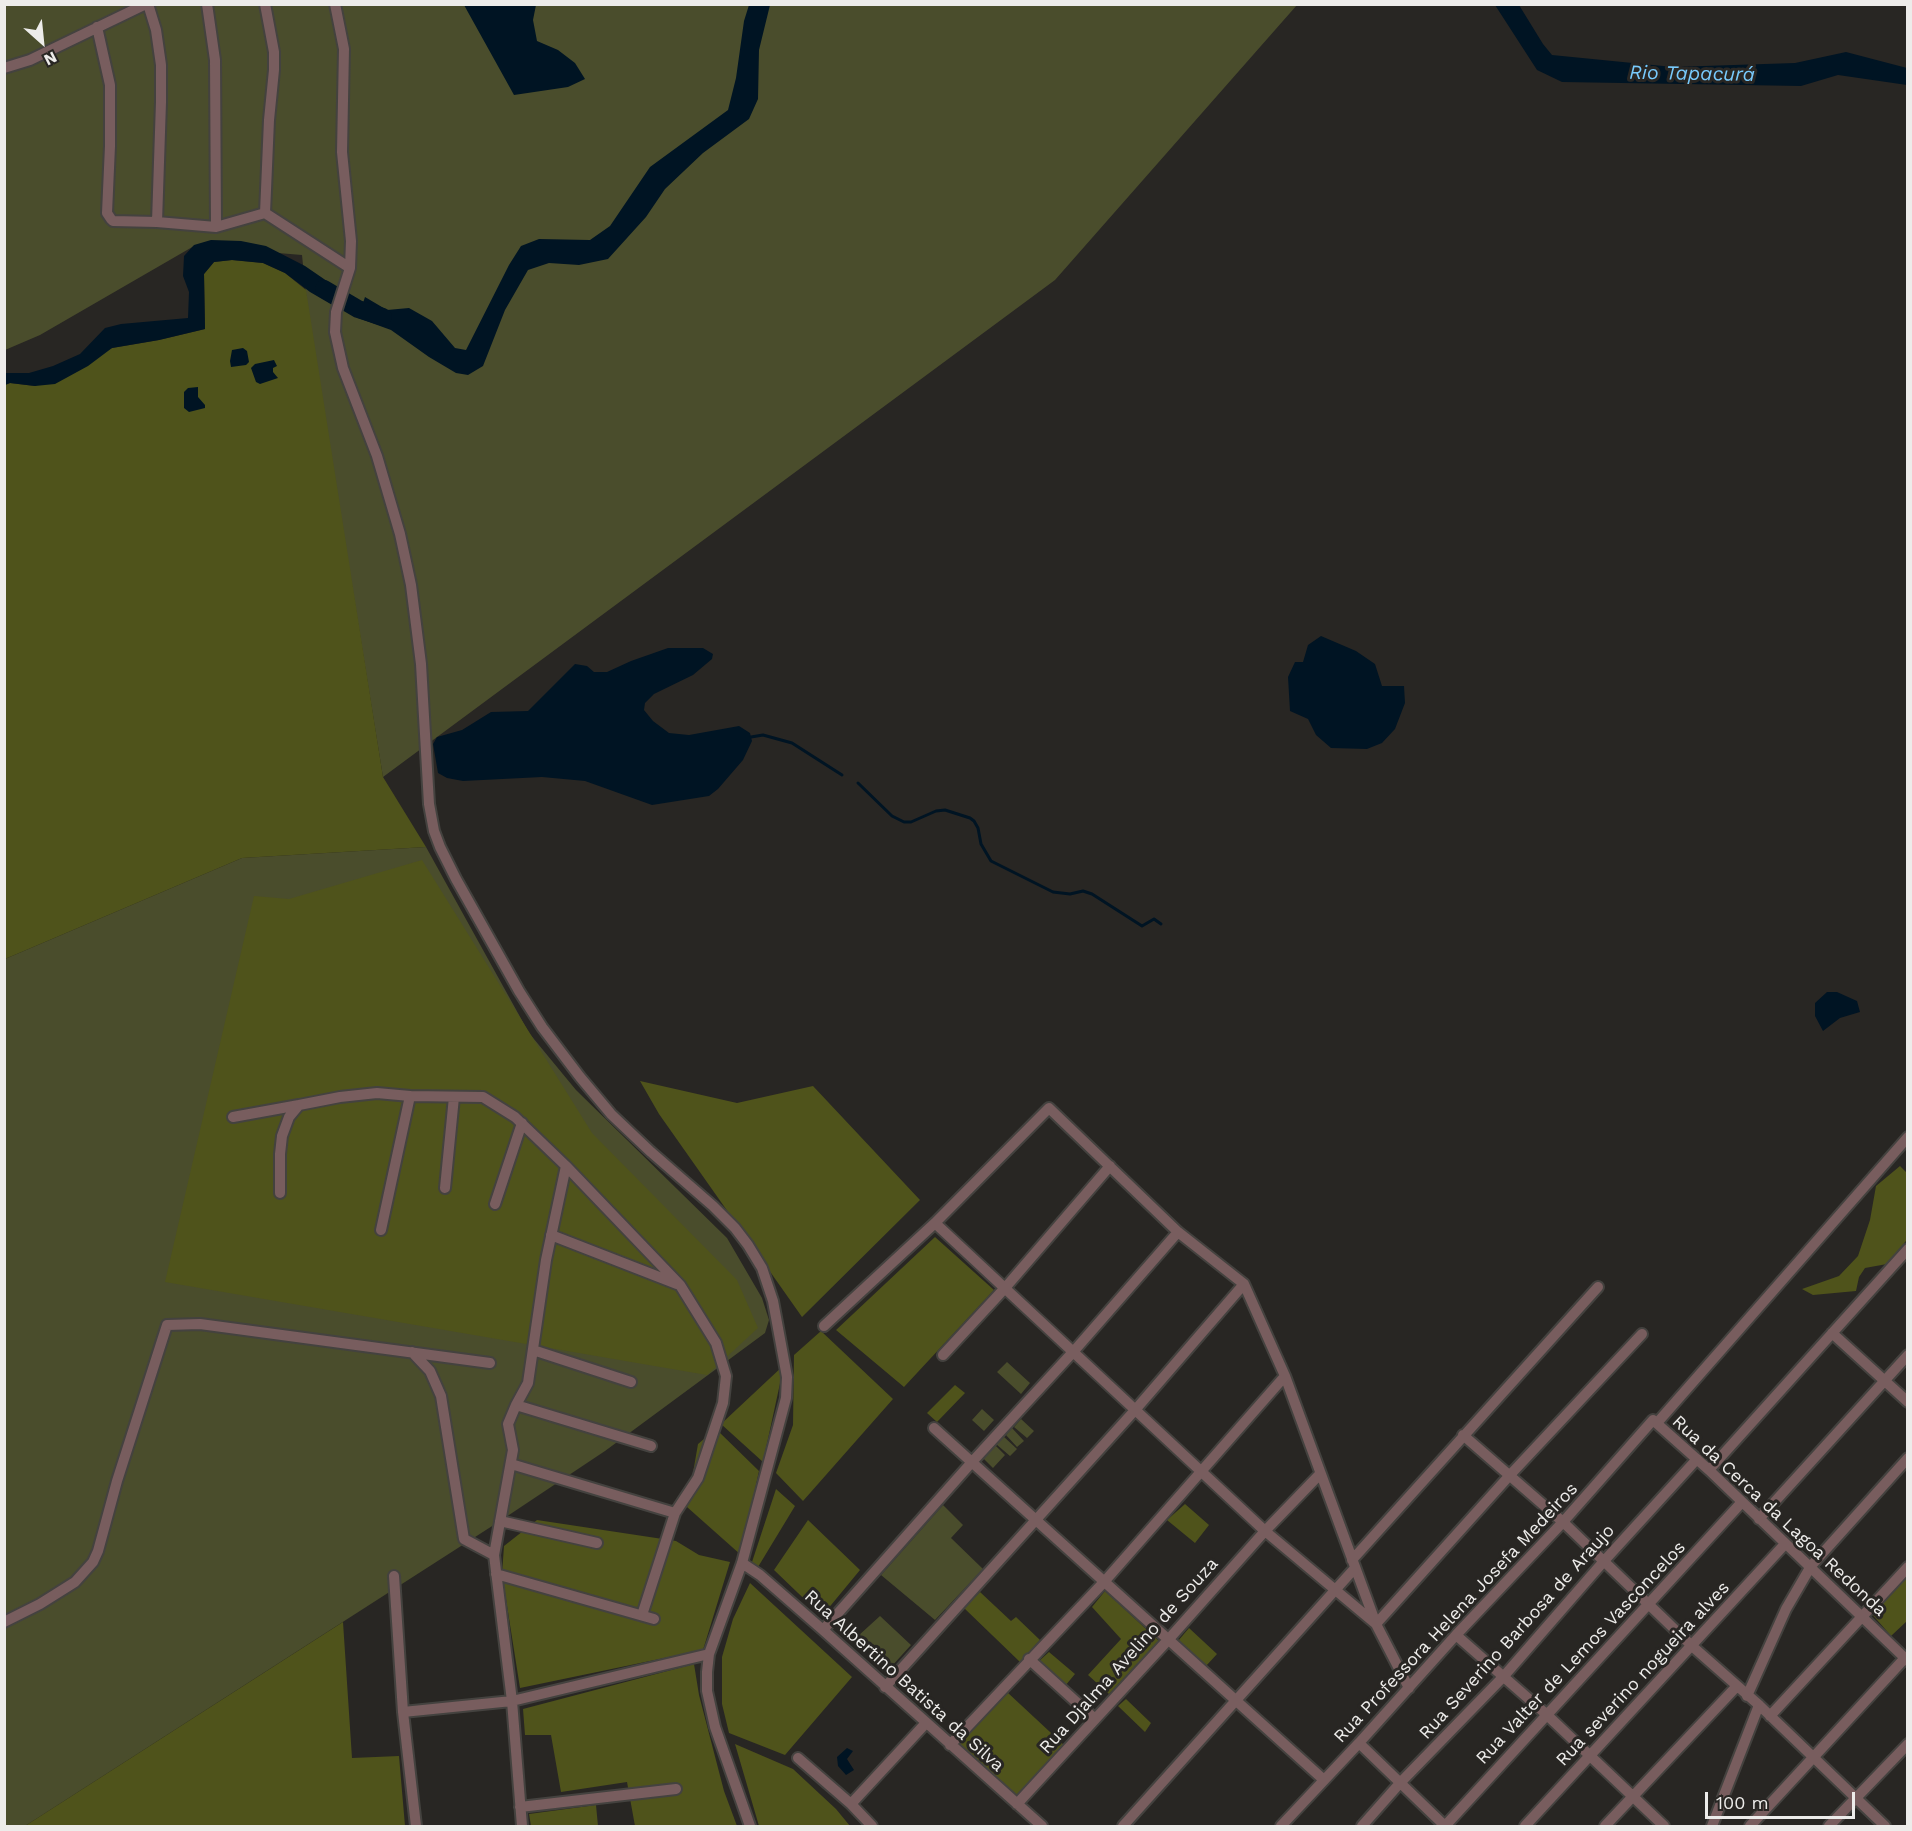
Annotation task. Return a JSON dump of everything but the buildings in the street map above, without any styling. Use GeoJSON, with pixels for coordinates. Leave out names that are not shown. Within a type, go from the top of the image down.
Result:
{"type":"FeatureCollection","features":[{"type":"Feature","properties":{"kind":"street"},"geometry":{"type":"LineString","coordinates":[[4,68],[30,60],[147,4],[156,30],[160,64],[157,222]]}},
{"type":"Feature","properties":{"kind":"street"},"geometry":{"type":"LineString","coordinates":[[207,4],[214,60],[216,227]]}},
{"type":"Feature","properties":{"kind":"street"},"geometry":{"type":"LineString","coordinates":[[265,4],[274,52],[274,70],[269,120],[265,213]]}},
{"type":"Feature","properties":{"kind":"street"},"geometry":{"type":"LineString","coordinates":[[335,4],[344,49],[342,152],[351,241],[350,268],[334,322],[337,346],[350,388],[377,456],[400,534],[411,585],[421,664],[429,804],[434,831],[440,848],[519,992],[542,1027],[611,1114],[735,1228],[762,1268],[773,1301],[787,1377],[786,1398],[742,1563],[709,1654],[707,1690],[715,1727],[750,1827]]}},
{"type":"Feature","properties":{"kind":"street"},"geometry":{"type":"LineString","coordinates":[[97,27],[110,85],[107,213],[113,221],[216,227],[265,213],[350,268]]}},
{"type":"Feature","properties":{"kind":"street"},"geometry":{"type":"LineString","coordinates":[[233,1117],[340,1097],[377,1093],[483,1097],[515,1117],[566,1166],[680,1285],[716,1343],[726,1376],[723,1403],[698,1478],[675,1513],[642,1616]]}},
{"type":"Feature","properties":{"kind":"street"},"geometry":{"type":"LineString","coordinates":[[381,1230],[410,1096]]}},
{"type":"Feature","properties":{"kind":"street"},"geometry":{"type":"LineString","coordinates":[[445,1188],[454,1096]]}},
{"type":"Feature","properties":{"kind":"street"},"geometry":{"type":"LineString","coordinates":[[280,1193],[282,1136],[289,1118],[299,1105]]}},
{"type":"Feature","properties":{"kind":"street"},"geometry":{"type":"LineString","coordinates":[[824,1326],[935,1223],[1049,1108],[1178,1232],[1244,1284],[1285,1376],[1376,1624],[1409,1688]]}},
{"type":"Feature","properties":{"kind":"street"},"geometry":{"type":"LineString","coordinates":[[495,1204],[522,1124]]}},
{"type":"Feature","properties":{"kind":"street","name":"Rua Professora Helena Josefa Medeiros"},"geometry":{"type":"LineString","coordinates":[[1281,1827],[1655,1422],[1908,1137]]}},
{"type":"Feature","properties":{"kind":"street"},"geometry":{"type":"LineString","coordinates":[[522,1827],[512,1701],[494,1555],[513,1450],[508,1424],[528,1383],[551,1235],[566,1166]]}},
{"type":"Feature","properties":{"kind":"street"},"geometry":{"type":"LineString","coordinates":[[943,1355],[1005,1288],[1110,1166]]}},
{"type":"Feature","properties":{"kind":"street"},"geometry":{"type":"LineString","coordinates":[[935,1223],[1265,1530],[1376,1624]]}},
{"type":"Feature","properties":{"kind":"street"},"geometry":{"type":"LineString","coordinates":[[824,1630],[1178,1232]]}},
{"type":"Feature","properties":{"kind":"street"},"geometry":{"type":"LineString","coordinates":[[551,1235],[680,1285]]}},
{"type":"Feature","properties":{"kind":"street"},"geometry":{"type":"LineString","coordinates":[[1709,1470],[1908,1249]]}},
{"type":"Feature","properties":{"kind":"street"},"geometry":{"type":"LineString","coordinates":[[885,1687],[1136,1409],[1244,1284]]}},
{"type":"Feature","properties":{"kind":"street"},"geometry":{"type":"LineString","coordinates":[[1123,1827],[1335,1590],[1353,1564],[1463,1435],[1598,1287]]}},
{"type":"Feature","properties":{"kind":"street"},"geometry":{"type":"LineString","coordinates":[[4,1622],[40,1604],[75,1582],[93,1563],[167,1325],[200,1324],[490,1363]]}},
{"type":"Feature","properties":{"kind":"street"},"geometry":{"type":"LineString","coordinates":[[1832,1333],[1908,1402]]}},
{"type":"Feature","properties":{"kind":"street"},"geometry":{"type":"LineString","coordinates":[[1376,1624],[1510,1475],[1642,1334]]}},
{"type":"Feature","properties":{"kind":"street"},"geometry":{"type":"LineString","coordinates":[[533,1350],[631,1382]]}},
{"type":"Feature","properties":{"kind":"street"},"geometry":{"type":"LineString","coordinates":[[412,1352],[430,1371],[441,1396],[464,1539],[494,1555]]}},
{"type":"Feature","properties":{"kind":"street"},"geometry":{"type":"LineString","coordinates":[[1759,1519],[1908,1355]]}},
{"type":"Feature","properties":{"kind":"street"},"geometry":{"type":"LineString","coordinates":[[950,1745],[1104,1582],[1285,1376]]}},
{"type":"Feature","properties":{"kind":"street"},"geometry":{"type":"LineString","coordinates":[[516,1405],[651,1446]]}},
{"type":"Feature","properties":{"kind":"street","name":"Rua da Cerca da Lagoa Redonda"},"geometry":{"type":"LineString","coordinates":[[1655,1422],[1811,1566],[1906,1659]]}},
{"type":"Feature","properties":{"kind":"street"},"geometry":{"type":"LineString","coordinates":[[934,1428],[1324,1780]]}},
{"type":"Feature","properties":{"kind":"street"},"geometry":{"type":"LineString","coordinates":[[1463,1435],[1563,1522],[1885,1827]]}},
{"type":"Feature","properties":{"kind":"street"},"geometry":{"type":"LineString","coordinates":[[1747,1696],[1775,1632],[1811,1566],[1908,1458]]}},
{"type":"Feature","properties":{"kind":"street","name":"Rua Severino Barbosa de Araujo"},"geometry":{"type":"LineString","coordinates":[[1362,1827],[1400,1783],[1504,1676],[1697,1459]]}},
{"type":"Feature","properties":{"kind":"street"},"geometry":{"type":"LineString","coordinates":[[511,1464],[675,1513]]}},
{"type":"Feature","properties":{"kind":"street","name":"Rua Djalma Avelino de Souza"},"geometry":{"type":"LineString","coordinates":[[1017,1804],[1168,1640],[1265,1530],[1320,1474]]}},
{"type":"Feature","properties":{"kind":"street","name":"Rua Valter de Lemos Vasconcelos"},"geometry":{"type":"LineString","coordinates":[[1445,1827],[1742,1502]]}},
{"type":"Feature","properties":{"kind":"street"},"geometry":{"type":"LineString","coordinates":[[500,1521],[597,1543]]}},
{"type":"Feature","properties":{"kind":"street","name":"Rua severino nogueira alves"},"geometry":{"type":"LineString","coordinates":[[1525,1827],[1785,1544]]}},
{"type":"Feature","properties":{"kind":"street","name":"Rua Albertino Batista da Silva"},"geometry":{"type":"LineString","coordinates":[[742,1563],[760,1575],[824,1630],[1042,1827]]}},
{"type":"Feature","properties":{"kind":"street"},"geometry":{"type":"LineString","coordinates":[[1770,1716],[1908,1567]]}},
{"type":"Feature","properties":{"kind":"street"},"geometry":{"type":"LineString","coordinates":[[496,1574],[654,1619]]}},
{"type":"Feature","properties":{"kind":"street"},"geometry":{"type":"LineString","coordinates":[[394,1576],[403,1712],[416,1827]]}},
{"type":"Feature","properties":{"kind":"street"},"geometry":{"type":"LineString","coordinates":[[1456,1635],[1546,1714],[1664,1827]]}},
{"type":"Feature","properties":{"kind":"street"},"geometry":{"type":"LineString","coordinates":[[403,1712],[512,1701],[709,1654]]}},
{"type":"Feature","properties":{"kind":"street"},"geometry":{"type":"LineString","coordinates":[[1029,1659],[1095,1719]]}},
{"type":"Feature","properties":{"kind":"street"},"geometry":{"type":"LineString","coordinates":[[1750,1827],[1906,1659]]}},
{"type":"Feature","properties":{"kind":"street"},"geometry":{"type":"LineString","coordinates":[[1605,1827],[1737,1686]]}},
{"type":"Feature","properties":{"kind":"street"},"geometry":{"type":"LineString","coordinates":[[1712,1827],[1759,1706]]}},
{"type":"Feature","properties":{"kind":"street"},"geometry":{"type":"LineString","coordinates":[[851,1804],[926,1723]]}},
{"type":"Feature","properties":{"kind":"street"},"geometry":{"type":"LineString","coordinates":[[1359,1743],[1445,1827]]}},
{"type":"Feature","properties":{"kind":"street"},"geometry":{"type":"LineString","coordinates":[[1829,1827],[1908,1744]]}},
{"type":"Feature","properties":{"kind":"street"},"geometry":{"type":"LineString","coordinates":[[798,1758],[851,1804],[872,1827]]}},
{"type":"Feature","properties":{"kind":"street"},"geometry":{"type":"LineString","coordinates":[[520,1807],[676,1789]]}},
{"type":"Feature","properties":{"kind":"green space"},"geometry":{"type":"Polygon","coordinates":[[[5,5],[1297,5],[1055,280],[383,777],[308,314],[302,255],[194,246],[40,335],[5,350],[5,5]]]}},
{"type":"Feature","properties":{"kind":"green space"},"geometry":{"type":"Polygon","coordinates":[[[232,260],[263,263],[285,273],[306,290],[383,777],[426,847],[242,858],[5,959],[5,385],[10,383],[35,386],[112,348],[205,329],[204,274],[214,262],[232,260]]]}},
{"type":"Feature","properties":{"kind":"green space"},"geometry":{"type":"Polygon","coordinates":[[[426,847],[529,1033],[576,1090],[727,1238],[762,1298],[769,1320],[765,1333],[605,1451],[500,1521],[25,1826],[5,1826],[5,959],[242,858],[426,847]]]}},
{"type":"Feature","properties":{"kind":"green space"},"geometry":{"type":"Polygon","coordinates":[[[422,860],[592,1133],[737,1280],[758,1328],[707,1375],[165,1282],[254,896],[289,899],[422,860]]]}},
{"type":"Feature","properties":{"kind":"green space"},"geometry":{"type":"Polygon","coordinates":[[[640,1081],[737,1103],[813,1086],[920,1200],[802,1317],[659,1114],[640,1081]]]}},
{"type":"Feature","properties":{"kind":"green space"},"geometry":{"type":"Polygon","coordinates":[[[1900,1166],[1907,1173],[1906,1241],[1887,1264],[1865,1268],[1859,1277],[1856,1291],[1813,1295],[1802,1289],[1839,1276],[1858,1256],[1870,1220],[1876,1186],[1900,1166]]]}},
{"type":"Feature","properties":{"kind":"green space"},"geometry":{"type":"Polygon","coordinates":[[[935,1237],[994,1290],[904,1387],[836,1330],[935,1237]]]}},
{"type":"Feature","properties":{"kind":"green space"},"geometry":{"type":"Polygon","coordinates":[[[821,1331],[893,1399],[803,1501],[776,1473],[793,1425],[794,1355],[821,1331]]]}},
{"type":"Feature","properties":{"kind":"green space"},"geometry":{"type":"Polygon","coordinates":[[[1007,1362],[1030,1383],[1021,1394],[997,1372],[1007,1362]]]}},
{"type":"Feature","properties":{"kind":"green space"},"geometry":{"type":"Polygon","coordinates":[[[784,1365],[763,1462],[721,1424],[784,1365]]]}},
{"type":"Feature","properties":{"kind":"green space"},"geometry":{"type":"Polygon","coordinates":[[[955,1385],[965,1393],[937,1422],[927,1413],[955,1385]]]}},
{"type":"Feature","properties":{"kind":"green space"},"geometry":{"type":"Polygon","coordinates":[[[982,1409],[994,1420],[984,1431],[972,1420],[982,1409]]]}},
{"type":"Feature","properties":{"kind":"green space"},"geometry":{"type":"Polygon","coordinates":[[[1021,1419],[1034,1431],[1027,1438],[1014,1427],[1021,1419]]]}},
{"type":"Feature","properties":{"kind":"green space"},"geometry":{"type":"Polygon","coordinates":[[[1012,1428],[1024,1441],[1017,1447],[1006,1435],[1012,1428]]]}},
{"type":"Feature","properties":{"kind":"green space"},"geometry":{"type":"Polygon","coordinates":[[[716,1429],[759,1471],[741,1555],[687,1507],[698,1444],[716,1429]]]}},
{"type":"Feature","properties":{"kind":"green space"},"geometry":{"type":"Polygon","coordinates":[[[1003,1436],[1017,1449],[1010,1456],[996,1444],[1003,1436]]]}},
{"type":"Feature","properties":{"kind":"green space"},"geometry":{"type":"Polygon","coordinates":[[[995,1445],[1005,1455],[993,1468],[982,1457],[995,1445]]]}},
{"type":"Feature","properties":{"kind":"green space"},"geometry":{"type":"Polygon","coordinates":[[[776,1489],[795,1506],[758,1567],[752,1562],[776,1489]]]}},
{"type":"Feature","properties":{"kind":"green space"},"geometry":{"type":"Polygon","coordinates":[[[1185,1504],[1209,1525],[1195,1543],[1167,1520],[1185,1504]]]}},
{"type":"Feature","properties":{"kind":"green space"},"geometry":{"type":"Polygon","coordinates":[[[943,1505],[963,1525],[951,1538],[983,1569],[935,1620],[881,1575],[943,1505]]]}},
{"type":"Feature","properties":{"kind":"green space"},"geometry":{"type":"Polygon","coordinates":[[[537,1520],[676,1541],[699,1555],[730,1562],[703,1650],[520,1688],[502,1574],[504,1546],[537,1520]]]}},
{"type":"Feature","properties":{"kind":"green space"},"geometry":{"type":"Polygon","coordinates":[[[808,1520],[860,1570],[822,1616],[774,1570],[808,1520]]]}},
{"type":"Feature","properties":{"kind":"green space"},"geometry":{"type":"Polygon","coordinates":[[[1907,1576],[1907,1621],[1891,1636],[1871,1613],[1907,1576]]]}},
{"type":"Feature","properties":{"kind":"green space"},"geometry":{"type":"Polygon","coordinates":[[[750,1583],[852,1677],[785,1755],[729,1733],[722,1704],[722,1657],[733,1619],[750,1583]]]}},
{"type":"Feature","properties":{"kind":"green space"},"geometry":{"type":"Polygon","coordinates":[[[1105,1591],[1159,1641],[1109,1694],[1088,1675],[1121,1639],[1092,1607],[1105,1591]]]}},
{"type":"Feature","properties":{"kind":"green space"},"geometry":{"type":"Polygon","coordinates":[[[980,1592],[1011,1621],[1016,1617],[1040,1640],[1020,1662],[964,1608],[980,1592]]]}},
{"type":"Feature","properties":{"kind":"green space"},"geometry":{"type":"Polygon","coordinates":[[[880,1616],[911,1645],[891,1667],[858,1636],[880,1616]]]}},
{"type":"Feature","properties":{"kind":"green space"},"geometry":{"type":"Polygon","coordinates":[[[343,1622],[352,1758],[399,1756],[405,1826],[25,1826],[343,1622]]]}},
{"type":"Feature","properties":{"kind":"green space"},"geometry":{"type":"Polygon","coordinates":[[[1189,1628],[1217,1654],[1206,1666],[1178,1641],[1189,1628]]]}},
{"type":"Feature","properties":{"kind":"green space"},"geometry":{"type":"Polygon","coordinates":[[[1049,1652],[1075,1674],[1065,1686],[1038,1662],[1049,1652]]]}},
{"type":"Feature","properties":{"kind":"green space"},"geometry":{"type":"Polygon","coordinates":[[[694,1664],[699,1695],[724,1791],[737,1826],[635,1826],[627,1782],[561,1792],[551,1735],[525,1735],[523,1709],[694,1664]]]}},
{"type":"Feature","properties":{"kind":"green space"},"geometry":{"type":"Polygon","coordinates":[[[1007,1692],[1064,1745],[1016,1797],[956,1743],[1007,1692]]]}},
{"type":"Feature","properties":{"kind":"green space"},"geometry":{"type":"Polygon","coordinates":[[[1126,1699],[1151,1723],[1145,1732],[1118,1706],[1126,1699]]]}},
{"type":"Feature","properties":{"kind":"green space"},"geometry":{"type":"Polygon","coordinates":[[[735,1744],[793,1769],[836,1809],[850,1826],[759,1826],[735,1744]]]}},
{"type":"Feature","properties":{"kind":"green space"},"geometry":{"type":"Polygon","coordinates":[[[596,1805],[598,1826],[531,1826],[529,1814],[596,1805]]]}},
{"type":"Feature","properties":{"kind":"water"},"geometry":{"type":"Polygon","coordinates":[[[464,5],[536,5],[533,20],[537,41],[558,50],[575,63],[585,79],[568,87],[514,95],[464,5]]]}},
{"type":"Feature","properties":{"kind":"water"},"geometry":{"type":"Polygon","coordinates":[[[749,5],[770,5],[759,50],[758,99],[749,119],[703,153],[665,189],[646,217],[608,259],[579,265],[549,263],[528,270],[505,310],[483,366],[468,375],[456,373],[391,330],[358,318],[365,297],[387,310],[409,308],[432,321],[455,348],[466,350],[521,246],[539,239],[590,240],[610,226],[650,167],[728,110],[749,5]]]}},
{"type":"Feature","properties":{"kind":"water"},"geometry":{"type":"Polygon","coordinates":[[[1495,5],[1519,5],[1552,55],[1673,67],[1795,63],[1846,52],[1907,68],[1907,85],[1838,75],[1801,86],[1562,82],[1537,70],[1495,5]]]}},
{"type":"Feature","properties":{"kind":"water"},"geometry":{"type":"Polygon","coordinates":[[[211,240],[241,241],[266,246],[305,266],[340,290],[334,306],[285,273],[263,263],[232,260],[214,262],[204,274],[205,329],[112,348],[88,366],[55,384],[35,386],[10,383],[5,385],[5,373],[29,373],[53,366],[80,354],[105,328],[121,324],[188,318],[189,292],[183,276],[184,256],[194,245],[211,240]]]}},
{"type":"Feature","properties":{"kind":"water"},"geometry":{"type":"Polygon","coordinates":[[[243,348],[247,351],[249,362],[246,365],[231,367],[232,350],[243,348]]]}},
{"type":"Feature","properties":{"kind":"water"},"geometry":{"type":"Polygon","coordinates":[[[274,360],[277,366],[273,368],[273,372],[278,378],[260,384],[256,382],[251,368],[255,364],[274,360]]]}},
{"type":"Feature","properties":{"kind":"water"},"geometry":{"type":"Polygon","coordinates":[[[198,387],[198,397],[205,408],[189,412],[184,408],[184,392],[188,388],[198,387]]]}},
{"type":"Feature","properties":{"kind":"water"},"geometry":{"type":"Polygon","coordinates":[[[1321,636],[1356,651],[1375,664],[1382,686],[1404,686],[1405,703],[1395,729],[1382,743],[1367,749],[1331,748],[1316,735],[1308,719],[1290,711],[1288,677],[1295,662],[1303,662],[1308,645],[1321,636]]]}},
{"type":"Feature","properties":{"kind":"water"},"geometry":{"type":"Polygon","coordinates":[[[668,648],[703,648],[713,654],[712,659],[693,675],[654,694],[645,703],[644,710],[653,721],[669,733],[689,735],[739,726],[750,733],[752,741],[743,760],[709,796],[652,805],[585,781],[542,777],[463,781],[447,778],[438,773],[433,744],[437,737],[462,730],[491,712],[528,711],[575,664],[587,666],[594,672],[607,672],[668,648]]]}},
{"type":"Feature","properties":{"kind":"water"},"geometry":{"type":"Polygon","coordinates":[[[1827,992],[1837,992],[1857,1001],[1860,1012],[1840,1018],[1823,1031],[1815,1016],[1815,1003],[1827,992]]]}},
{"type":"Feature","properties":{"kind":"water"},"geometry":{"type":"Polygon","coordinates":[[[847,1748],[853,1751],[847,1759],[854,1770],[846,1775],[838,1766],[837,1757],[847,1748]]]}},
{"type":"Feature","properties":{"kind":"waterway","name":"Rio Tapacurá"},"geometry":{"type":"LineString","coordinates":[[324,289],[358,309],[383,317]]}},
{"type":"Feature","properties":{"kind":"waterway"},"geometry":{"type":"LineString","coordinates":[[751,737],[763,735],[792,743],[842,775]]}},
{"type":"Feature","properties":{"kind":"waterway"},"geometry":{"type":"LineString","coordinates":[[858,783],[892,816],[904,822],[911,822],[936,811],[945,810],[970,818],[978,828],[981,844],[991,861],[1053,892],[1070,894],[1083,891],[1092,894],[1142,926],[1154,919],[1161,924]]}}]}
